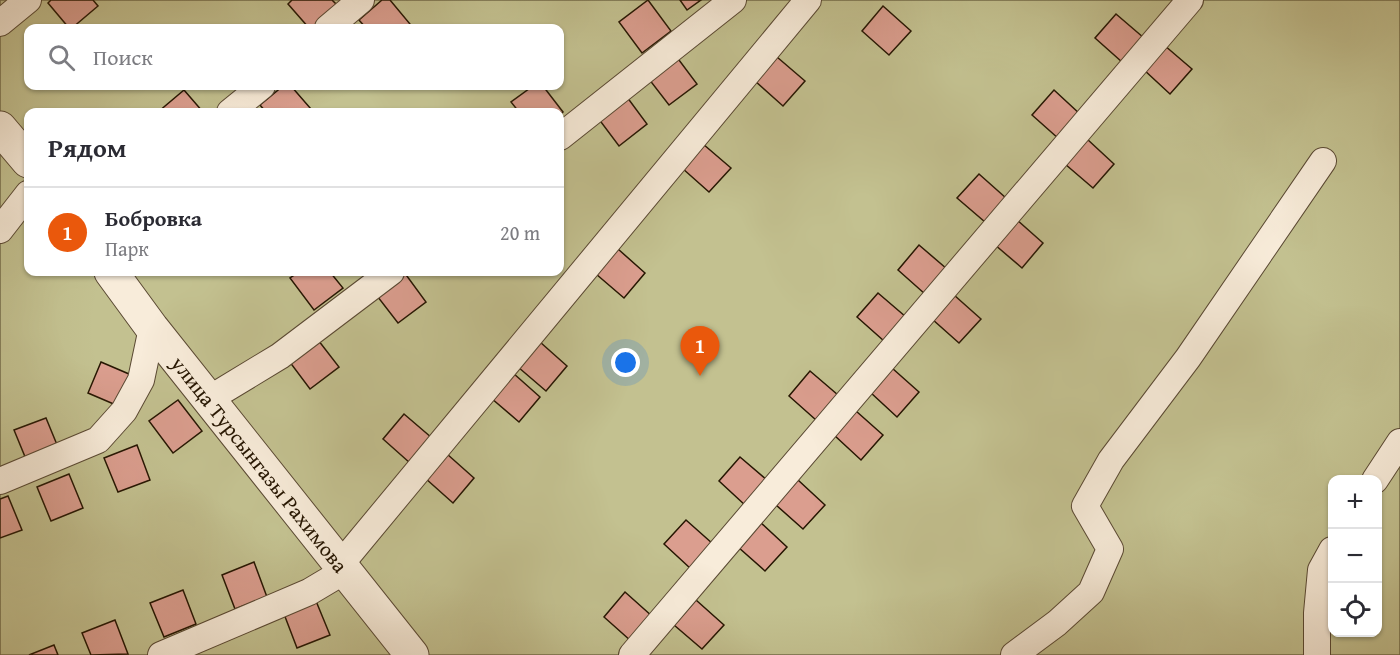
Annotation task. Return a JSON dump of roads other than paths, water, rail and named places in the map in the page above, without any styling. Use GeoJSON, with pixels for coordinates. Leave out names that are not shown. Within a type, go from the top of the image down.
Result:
{"type":"FeatureCollection","features":[{"type":"Feature","properties":{"kind":"street"},"geometry":{"type":"LineString","coordinates":[[0,23],[28,0]]}},
{"type":"Feature","properties":{"kind":"street"},"geometry":{"type":"LineString","coordinates":[[333,24],[361,0]]}},
{"type":"Feature","properties":{"kind":"street"},"geometry":{"type":"LineString","coordinates":[[564,134],[733,0]]}},
{"type":"Feature","properties":{"kind":"street"},"geometry":{"type":"LineString","coordinates":[[632,655],[1190,0]]}},
{"type":"Feature","properties":{"kind":"street"},"geometry":{"type":"LineString","coordinates":[[161,655],[309,592],[343,567],[801,3]]}},
{"type":"Feature","properties":{"kind":"street"},"geometry":{"type":"LineString","coordinates":[[235,108],[257,90]]}},
{"type":"Feature","properties":{"kind":"street"},"geometry":{"type":"LineString","coordinates":[[0,128],[24,156]]}},
{"type":"Feature","properties":{"kind":"street"},"geometry":{"type":"LineString","coordinates":[[1014,655],[1057,623],[1091,592],[1110,549],[1085,506],[1111,460],[1188,358],[1323,161]]}},
{"type":"Feature","properties":{"kind":"street"},"geometry":{"type":"LineString","coordinates":[[0,230],[24,199]]}},
{"type":"Feature","properties":{"kind":"street","name":"улица Турсынгазы Рахимова"},"geometry":{"type":"LineString","coordinates":[[114,276],[152,328],[412,655]]}},
{"type":"Feature","properties":{"kind":"street"},"geometry":{"type":"LineString","coordinates":[[208,399],[280,356],[386,276]]}},
{"type":"Feature","properties":{"kind":"street"},"geometry":{"type":"LineString","coordinates":[[0,481],[98,440],[124,411],[141,380],[152,328]]}},
{"type":"Feature","properties":{"kind":"street"},"geometry":{"type":"LineString","coordinates":[[1378,475],[1400,442]]}},
{"type":"Feature","properties":{"kind":"street"},"geometry":{"type":"LineString","coordinates":[[1317,655],[1317,613],[1322,570],[1328,558]]}},
{"type":"Feature","properties":{"kind":"place","name":"Бобровка"},"geometry":{"type":"Point","coordinates":[700,376]}}]}
